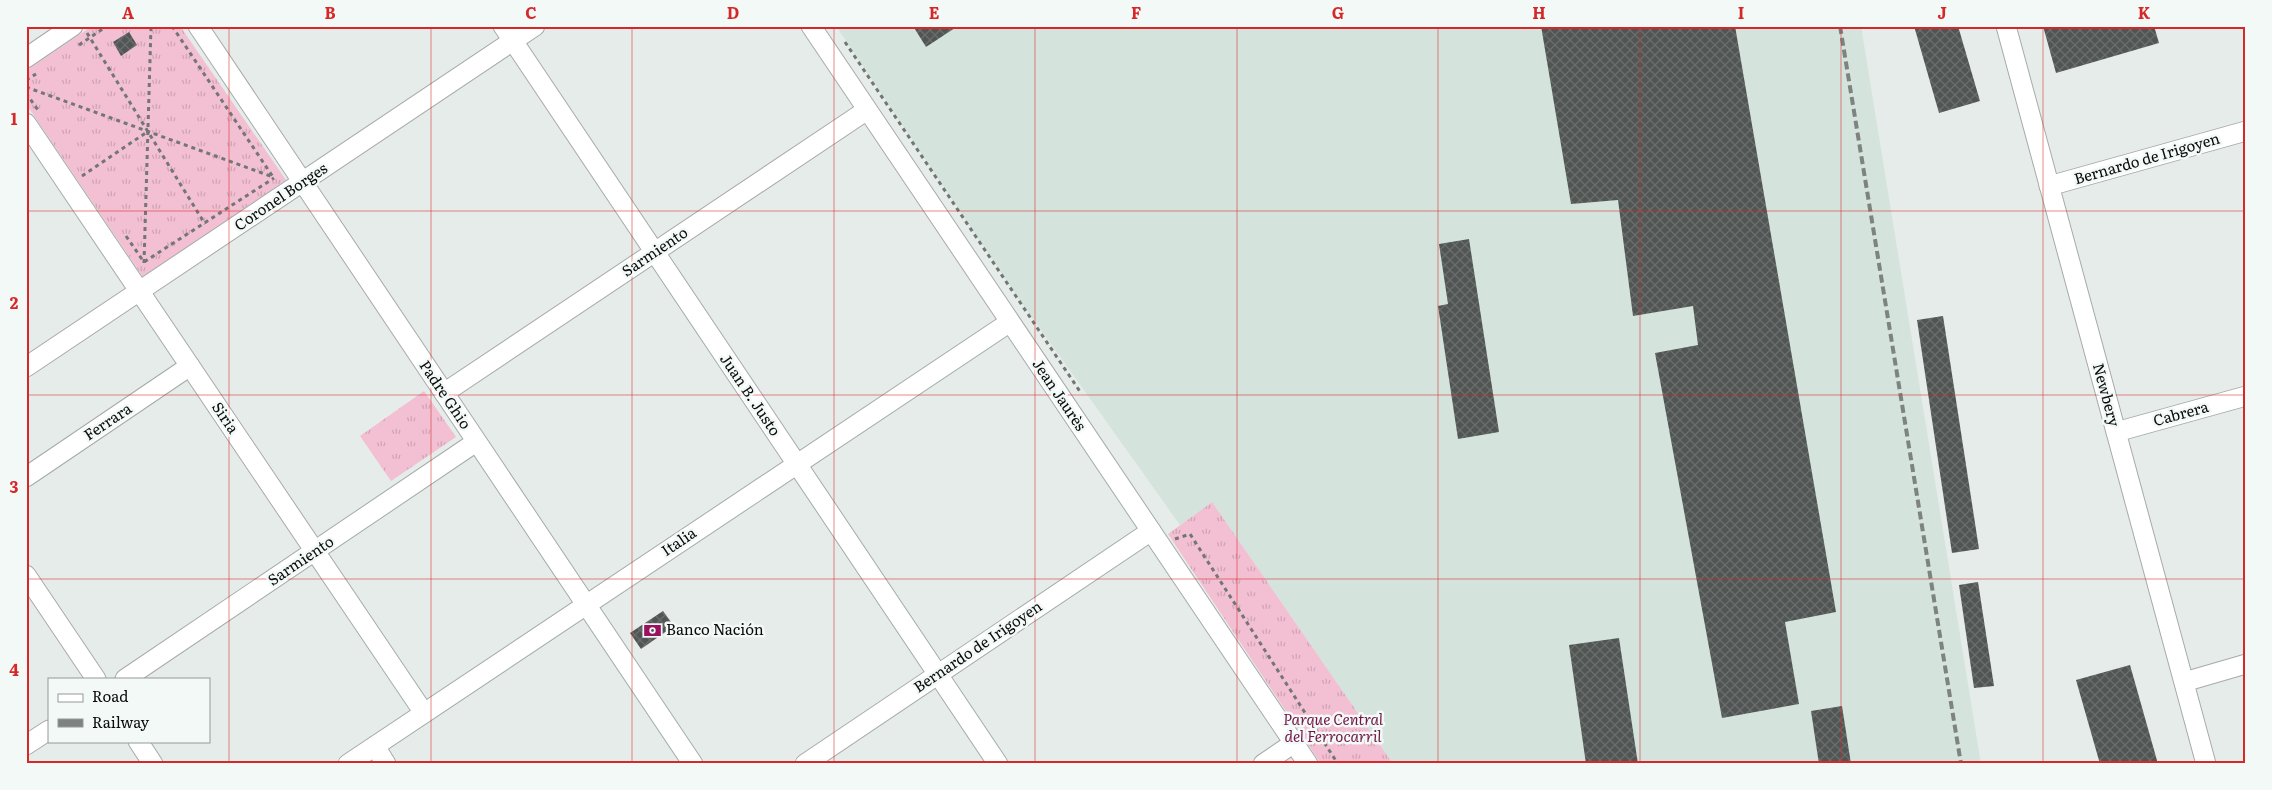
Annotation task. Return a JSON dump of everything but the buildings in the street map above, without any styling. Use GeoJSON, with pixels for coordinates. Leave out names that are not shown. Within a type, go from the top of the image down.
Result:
{"type":"FeatureCollection","features":[{"type":"Feature","properties":{"kind":"street","name":"Padre Ghio"},"geometry":{"type":"LineString","coordinates":[[198,26],[693,764]]}},
{"type":"Feature","properties":{"kind":"street","name":"Coronel Borges"},"geometry":{"type":"LineString","coordinates":[[26,367],[302,182],[508,34],[536,26]]}},
{"type":"Feature","properties":{"kind":"street","name":"Jean Jaurès"},"geometry":{"type":"LineString","coordinates":[[811,26],[1308,764]]}},
{"type":"Feature","properties":{"kind":"street","name":"Newbery"},"geometry":{"type":"LineString","coordinates":[[2006,26],[2206,764]]}},
{"type":"Feature","properties":{"kind":"street"},"geometry":{"type":"LineString","coordinates":[[26,58],[79,28]]}},
{"type":"Feature","properties":{"kind":"street","name":"Juan B. Justo"},"geometry":{"type":"LineString","coordinates":[[508,34],[998,764]]}},
{"type":"Feature","properties":{"kind":"street","name":"Sarmiento"},"geometry":{"type":"LineString","coordinates":[[444,394],[867,110]]}},
{"type":"Feature","properties":{"kind":"street","name":"Siria"},"geometry":{"type":"LineString","coordinates":[[26,123],[424,714]]}},
{"type":"Feature","properties":{"kind":"street","name":"Bernardo de Irigoyen"},"geometry":{"type":"LineString","coordinates":[[2049,186],[2246,132]]}},
{"type":"Feature","properties":{"kind":"street","name":"Italia"},"geometry":{"type":"LineString","coordinates":[[348,764],[1010,322]]}},
{"type":"Feature","properties":{"kind":"street","name":"Ferrara"},"geometry":{"type":"LineString","coordinates":[[26,477],[190,366]]}},
{"type":"Feature","properties":{"kind":"street","name":"Cabrera"},"geometry":{"type":"LineString","coordinates":[[2116,432],[2246,396]]}},
{"type":"Feature","properties":{"kind":"street","name":"Sarmiento"},"geometry":{"type":"LineString","coordinates":[[126,678],[476,442]]}},
{"type":"Feature","properties":{"kind":"street","name":"Bernardo de Irigoyen"},"geometry":{"type":"LineString","coordinates":[[805,764],[938,674],[1155,537]]}},
{"type":"Feature","properties":{"kind":"street"},"geometry":{"type":"LineString","coordinates":[[26,574],[95,678]]}},
{"type":"Feature","properties":{"kind":"street"},"geometry":{"type":"LineString","coordinates":[[2184,682],[2246,664]]}},
{"type":"Feature","properties":{"kind":"street"},"geometry":{"type":"LineString","coordinates":[[26,745],[48,731]]}},
{"type":"Feature","properties":{"kind":"street"},"geometry":{"type":"LineString","coordinates":[[139,742],[153,764]]}},
{"type":"Feature","properties":{"kind":"street"},"geometry":{"type":"LineString","coordinates":[[1263,764],[1294,743]]}},
{"type":"Feature","properties":{"kind":"street"},"geometry":{"type":"LineString","coordinates":[[375,746],[386,764]]}},
{"type":"Feature","properties":{"kind":"path"},"geometry":{"type":"LineString","coordinates":[[144,270],[151,26]]}},
{"type":"Feature","properties":{"kind":"path"},"geometry":{"type":"LineString","coordinates":[[172,26],[274,178]]}},
{"type":"Feature","properties":{"kind":"path"},"geometry":{"type":"LineString","coordinates":[[79,28],[148,131],[209,231]]}},
{"type":"Feature","properties":{"kind":"path"},"geometry":{"type":"LineString","coordinates":[[26,87],[274,178]]}},
{"type":"Feature","properties":{"kind":"path"},"geometry":{"type":"LineString","coordinates":[[77,179],[148,131]]}},
{"type":"Feature","properties":{"kind":"path"},"geometry":{"type":"LineString","coordinates":[[144,262],[274,178]]}},
{"type":"Feature","properties":{"kind":"path"},"geometry":{"type":"LineString","coordinates":[[1155,537],[1190,534],[1338,764]]}},
{"type":"Feature","properties":{"kind":"shaded area"},"geometry":{"type":"Polygon","coordinates":[[[836,26],[1861,26],[1981,764],[1393,764],[1212,502],[1180,525],[1019,299],[836,26]]]}},
{"type":"Feature","properties":{"kind":"green space"},"geometry":{"type":"Polygon","coordinates":[[[92,26],[180,26],[286,180],[143,277],[26,104],[26,71],[92,26]]]}},
{"type":"Feature","properties":{"kind":"green space"},"geometry":{"type":"Polygon","coordinates":[[[424,391],[456,437],[391,481],[360,436],[424,391]]]}},
{"type":"Feature","properties":{"kind":"green space","name":"Parque Central del Ferrocarril"},"geometry":{"type":"Polygon","coordinates":[[[1212,502],[1393,764],[1321,764],[1168,534],[1212,502]]]}},
{"type":"Feature","properties":{"kind":"railway"},"geometry":{"type":"LineString","coordinates":[[1840,26],[1961,764]]}},
{"type":"Feature","properties":{"kind":"place","name":"Banco Nación"},"geometry":{"type":"Point","coordinates":[652,630]}}]}
